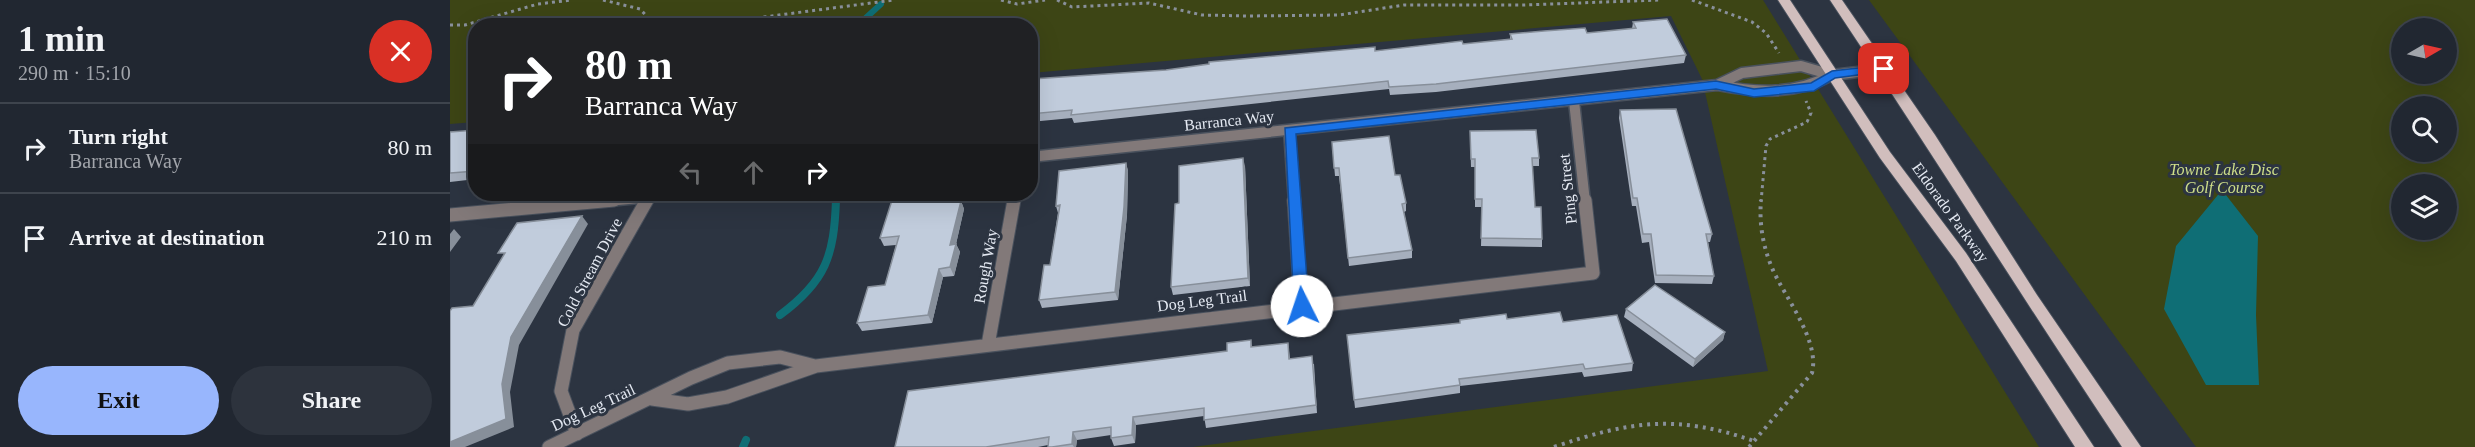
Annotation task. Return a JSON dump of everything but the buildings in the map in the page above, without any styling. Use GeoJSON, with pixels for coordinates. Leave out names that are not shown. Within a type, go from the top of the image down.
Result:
{"type":"FeatureCollection","features":[{"type":"Feature","properties":{"kind":"main road","name":"Eldorado Parkway"},"geometry":{"type":"LineString","coordinates":[[1784,0],[1885,155],[1950,241],[2004,321],[2085,447]]}},
{"type":"Feature","properties":{"kind":"main road","name":"Eldorado Parkway"},"geometry":{"type":"LineString","coordinates":[[1836,0],[1884,69],[2031,299],[2132,447]]}},
{"type":"Feature","properties":{"kind":"street","name":"Barranca Way"},"geometry":{"type":"LineString","coordinates":[[1716,85],[1742,73],[1801,66],[1832,75],[1884,69]]}},
{"type":"Feature","properties":{"kind":"street","name":"Barranca Way"},"geometry":{"type":"LineString","coordinates":[[1038,156],[1716,85],[1754,93],[1814,87],[1832,75]]}},
{"type":"Feature","properties":{"kind":"street","name":"Ping Street"},"geometry":{"type":"LineString","coordinates":[[1574,101],[1593,273]]}},
{"type":"Feature","properties":{"kind":"street"},"geometry":{"type":"LineString","coordinates":[[1289,130],[1302,306]]}},
{"type":"Feature","properties":{"kind":"street","name":"Cold Stream Drive"},"geometry":{"type":"LineString","coordinates":[[450,215],[605,201]]}},
{"type":"Feature","properties":{"kind":"street","name":"Cold Stream Drive"},"geometry":{"type":"LineString","coordinates":[[577,434],[561,391],[573,330],[647,201]]}},
{"type":"Feature","properties":{"kind":"street","name":"Rough Way"},"geometry":{"type":"LineString","coordinates":[[988,345],[1014,201]]}},
{"type":"Feature","properties":{"kind":"street","name":"Dog Leg Trail"},"geometry":{"type":"LineString","coordinates":[[652,399],[688,404],[727,398],[816,366],[1302,306],[1593,273]]}},
{"type":"Feature","properties":{"kind":"street","name":"Dog Leg Trail"},"geometry":{"type":"LineString","coordinates":[[549,447],[652,399],[691,378],[728,363],[780,357],[816,366]]}},
{"type":"Feature","properties":{"kind":"path"},"geometry":{"type":"LineString","coordinates":[[489,18],[538,4],[572,0]]}},
{"type":"Feature","properties":{"kind":"path"},"geometry":{"type":"LineString","coordinates":[[603,0],[640,9],[648,18]]}},
{"type":"Feature","properties":{"kind":"path"},"geometry":{"type":"LineString","coordinates":[[750,18],[894,0]]}},
{"type":"Feature","properties":{"kind":"path"},"geometry":{"type":"LineString","coordinates":[[1001,0],[1017,4],[1045,0]]}},
{"type":"Feature","properties":{"kind":"path"},"geometry":{"type":"LineString","coordinates":[[1058,0],[1072,7],[1149,3],[1216,16],[1339,15],[1404,5],[1523,5],[1549,2],[1660,0]]}},
{"type":"Feature","properties":{"kind":"path"},"geometry":{"type":"LineString","coordinates":[[1692,0],[1752,22],[1766,33],[1783,61]]}},
{"type":"Feature","properties":{"kind":"path"},"geometry":{"type":"LineString","coordinates":[[450,25],[468,24]]}},
{"type":"Feature","properties":{"kind":"path"},"geometry":{"type":"LineString","coordinates":[[1749,447],[1812,373],[1815,360],[1762,238],[1760,222],[1766,146],[1770,139],[1807,122],[1811,112],[1806,101]]}},
{"type":"Feature","properties":{"kind":"path"},"geometry":{"type":"LineString","coordinates":[[1554,447],[1592,433],[1649,421],[1672,422],[1733,432],[1754,441]]}},
{"type":"Feature","properties":{"kind":"green space"},"geometry":{"type":"Polygon","coordinates":[[[450,0],[1763,0],[2039,447],[1193,447],[1768,371],[1702,79],[1671,16],[1038,72],[1038,18],[468,18],[468,123],[450,124],[450,0]]]}},
{"type":"Feature","properties":{"kind":"green space","name":"Towne Lake Disc Golf Course"},"geometry":{"type":"Polygon","coordinates":[[[1869,0],[2475,0],[2475,447],[2196,447],[1869,0]]]}},
{"type":"Feature","properties":{"kind":"shaded area"},"geometry":{"type":"Polygon","coordinates":[[[2222,190],[2258,236],[2256,315],[2259,385],[2206,385],[2164,309],[2176,246],[2222,190]]]}},
{"type":"Feature","properties":{"kind":"waterway"},"geometry":{"type":"LineString","coordinates":[[866,18],[881,4]]}},
{"type":"Feature","properties":{"kind":"waterway"},"geometry":{"type":"LineString","coordinates":[[780,315],[808,291],[824,266],[833,237],[836,201]]}},
{"type":"Feature","properties":{"kind":"waterway"},"geometry":{"type":"LineString","coordinates":[[743,447],[746,440]]}},
{"type":"Feature","properties":{"kind":"route"},"geometry":{"type":"LineString","coordinates":[[1302,306],[1289,130],[1716,85],[1754,93],[1814,87],[1832,75],[1884,69]]}}]}
